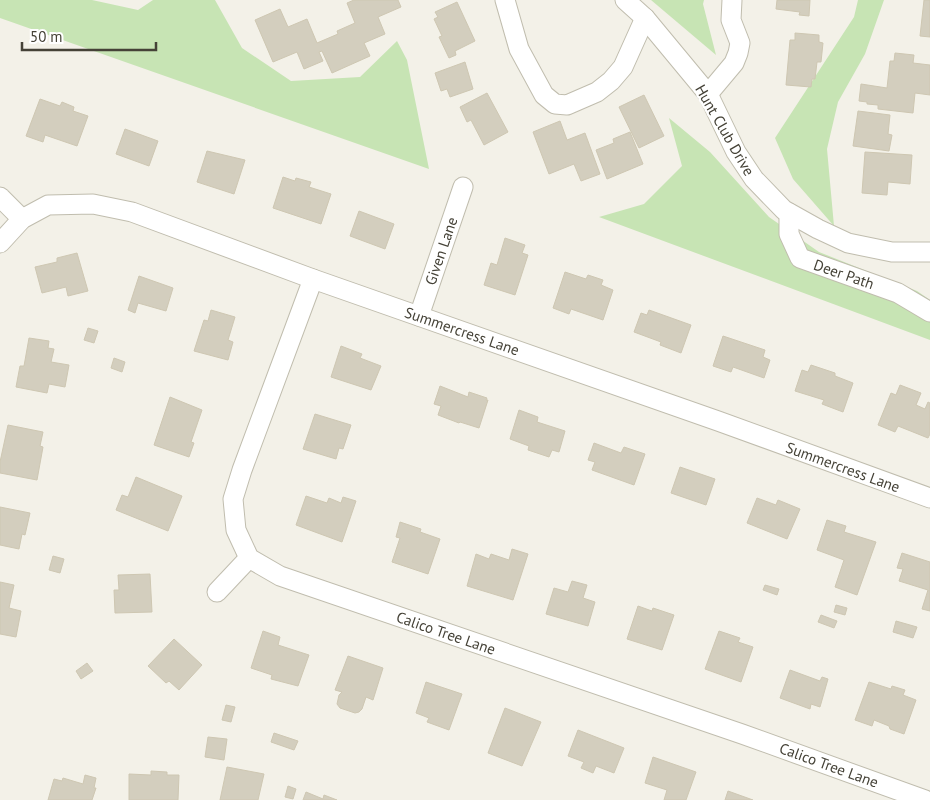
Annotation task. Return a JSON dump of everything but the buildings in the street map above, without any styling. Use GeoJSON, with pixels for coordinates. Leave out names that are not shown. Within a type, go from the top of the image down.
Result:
{"type":"FeatureCollection","features":[{"type":"Feature","properties":{"kind":"street"},"geometry":{"type":"LineString","coordinates":[[505,0],[518,49],[544,94],[555,104],[567,105],[597,92],[611,81],[622,67],[646,18]]}},
{"type":"Feature","properties":{"kind":"street","name":"Hunt Club Drive"},"geometry":{"type":"LineString","coordinates":[[625,0],[646,18],[708,94],[736,152],[754,179],[784,210],[848,243],[892,252],[930,252]]}},
{"type":"Feature","properties":{"kind":"street"},"geometry":{"type":"LineString","coordinates":[[708,94],[734,63],[738,53],[740,44],[732,20],[732,0]]}},
{"type":"Feature","properties":{"kind":"street","name":"Given Lane"},"geometry":{"type":"LineString","coordinates":[[419,316],[462,187]]}},
{"type":"Feature","properties":{"kind":"street"},"geometry":{"type":"LineString","coordinates":[[0,197],[22,219]]}},
{"type":"Feature","properties":{"kind":"street","name":"Summercress Lane"},"geometry":{"type":"LineString","coordinates":[[0,243],[22,219],[48,205],[93,204],[132,212],[314,279],[709,417],[930,498]]}},
{"type":"Feature","properties":{"kind":"street","name":"Deer Path"},"geometry":{"type":"LineString","coordinates":[[789,213],[789,234],[800,258],[898,293],[930,312]]}},
{"type":"Feature","properties":{"kind":"street"},"geometry":{"type":"LineString","coordinates":[[217,592],[249,558],[236,530],[234,499],[242,470],[314,279]]}},
{"type":"Feature","properties":{"kind":"street","name":"Calico Tree Lane"},"geometry":{"type":"LineString","coordinates":[[249,558],[280,576],[742,734],[925,800]]}},
{"type":"Feature","properties":{"kind":"green space"},"geometry":{"type":"Polygon","coordinates":[[[0,0],[92,0],[138,10],[153,0],[215,0],[242,48],[291,81],[360,77],[397,41],[407,60],[429,169],[0,18],[0,0]]]}},
{"type":"Feature","properties":{"kind":"green space"},"geometry":{"type":"Polygon","coordinates":[[[651,0],[704,0],[703,4],[716,55],[651,0]]]}},
{"type":"Feature","properties":{"kind":"green space"},"geometry":{"type":"Polygon","coordinates":[[[858,0],[884,0],[865,54],[838,102],[827,149],[834,226],[793,179],[775,138],[854,17],[858,0]]]}},
{"type":"Feature","properties":{"kind":"green space"},"geometry":{"type":"Polygon","coordinates":[[[669,118],[710,152],[769,217],[819,252],[917,291],[930,300],[930,340],[599,217],[644,204],[682,166],[669,118]]]}}]}
